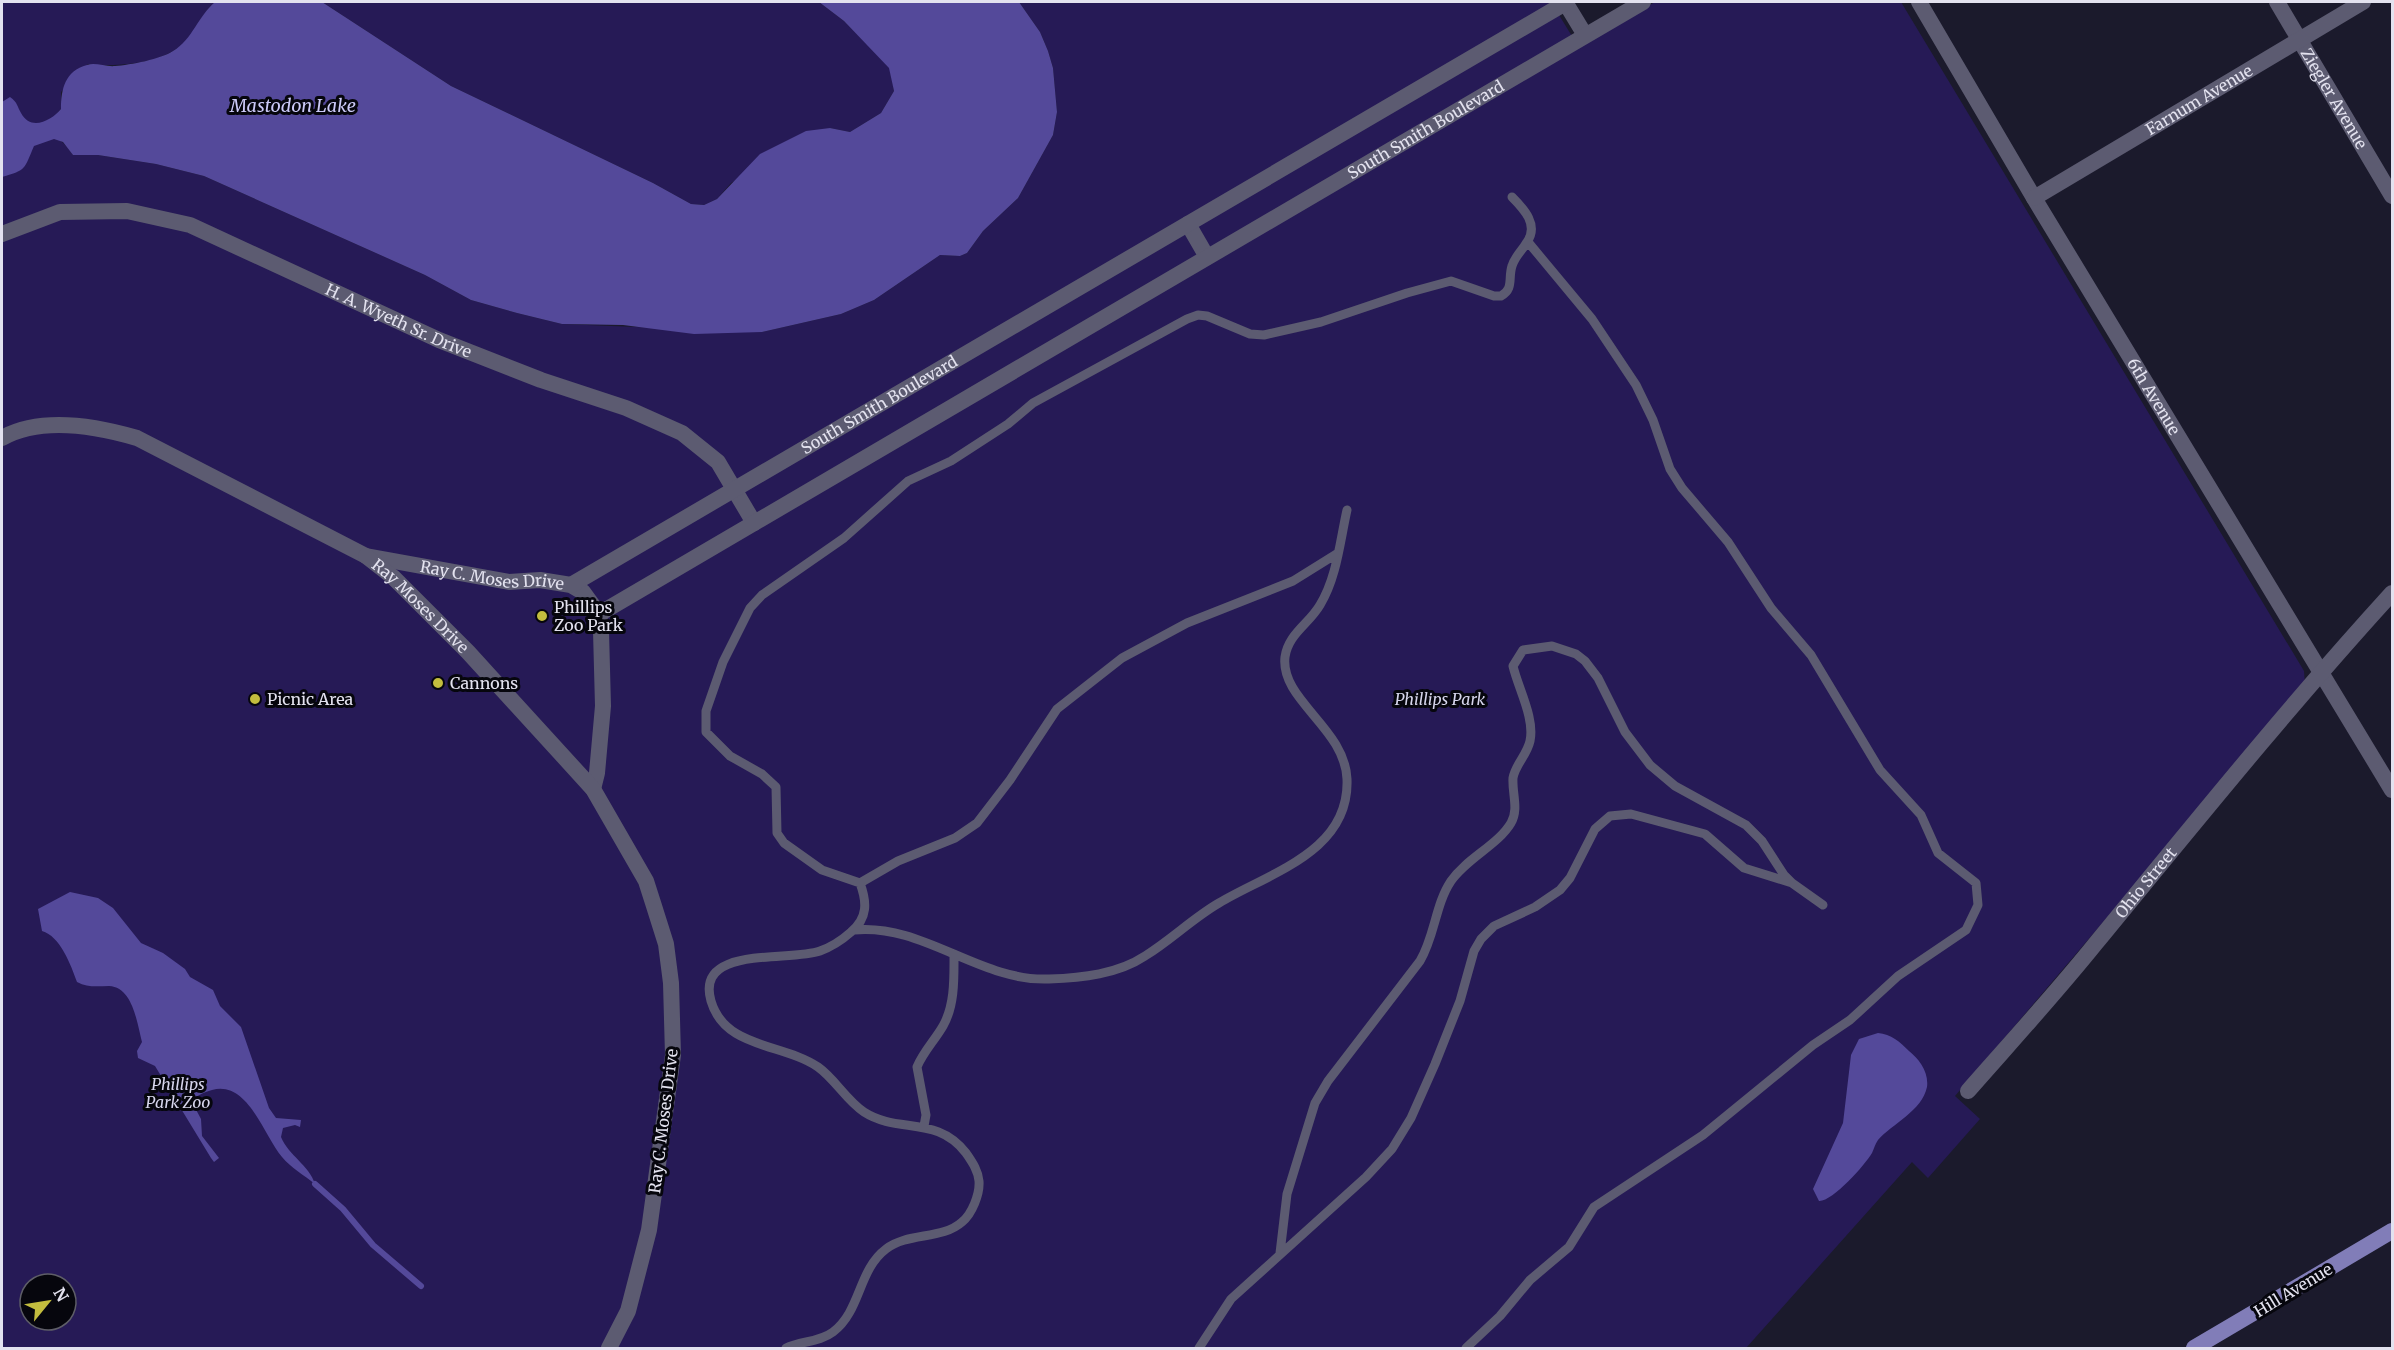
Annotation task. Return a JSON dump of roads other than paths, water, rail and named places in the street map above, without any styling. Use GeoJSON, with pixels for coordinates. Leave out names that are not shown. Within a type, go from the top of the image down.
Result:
{"type":"FeatureCollection","features":[{"type":"Feature","properties":{"kind":"main road","name":"Hill Avenue"},"geometry":{"type":"LineString","coordinates":[[2194,1348],[2392,1231]]}},
{"type":"Feature","properties":{"kind":"street","name":"South Smith Boulevard"},"geometry":{"type":"LineString","coordinates":[[571,585],[1566,2]]}},
{"type":"Feature","properties":{"kind":"street"},"geometry":{"type":"LineString","coordinates":[[1566,2],[1585,35]]}},
{"type":"Feature","properties":{"kind":"street","name":"South Smith Boulevard"},"geometry":{"type":"LineString","coordinates":[[599,614],[1643,2]]}},
{"type":"Feature","properties":{"kind":"street","name":"6th Avenue"},"geometry":{"type":"LineString","coordinates":[[1919,2],[2034,198],[2392,790]]}},
{"type":"Feature","properties":{"kind":"street","name":"Ziegler Avenue"},"geometry":{"type":"LineString","coordinates":[[2277,2],[2392,196]]}},
{"type":"Feature","properties":{"kind":"street","name":"Farnum Avenue"},"geometry":{"type":"LineString","coordinates":[[2034,198],[2363,2]]}},
{"type":"Feature","properties":{"kind":"street","name":"H. A. Wyeth Sr. Drive"},"geometry":{"type":"LineString","coordinates":[[2,234],[60,212],[127,211],[190,225],[440,340],[541,380],[626,408],[682,433],[718,462],[754,523]]}},
{"type":"Feature","properties":{"kind":"street"},"geometry":{"type":"LineString","coordinates":[[1188,224],[1208,257]]}},
{"type":"Feature","properties":{"kind":"street","name":"Ray C. Moses Drive"},"geometry":{"type":"LineString","coordinates":[[2,438],[20,431],[50,425],[102,430],[136,438],[366,556],[509,582],[540,580],[571,585],[583,592],[599,614]]}},
{"type":"Feature","properties":{"kind":"street","name":"Ray Moses Drive"},"geometry":{"type":"LineString","coordinates":[[366,556],[393,577],[468,652],[561,758],[593,789]]}},
{"type":"Feature","properties":{"kind":"street","name":"Ohio Street"},"geometry":{"type":"LineString","coordinates":[[1968,1091],[2096,944],[2153,871],[2321,671],[2392,592]]}},
{"type":"Feature","properties":{"kind":"street"},"geometry":{"type":"LineString","coordinates":[[593,789],[597,773],[603,706],[599,614]]}},
{"type":"Feature","properties":{"kind":"street","name":"Ray C. Moses Drive"},"geometry":{"type":"LineString","coordinates":[[593,789],[646,881],[666,944],[671,983],[673,1055],[649,1230],[628,1311],[609,1348]]}},
{"type":"Feature","properties":{"kind":"lane"},"geometry":{"type":"LineString","coordinates":[[1338,553],[1293,581],[1187,623],[1122,657],[1057,709],[1015,772],[977,823],[955,838],[898,861],[860,883],[822,870],[784,843],[777,833],[776,787],[762,774],[725,752],[706,732],[706,711],[723,662],[750,608],[762,595],[844,538],[908,481],[951,461],[1034,404],[1197,315],[1208,316],[1244,332],[1264,335],[1322,322],[1407,293],[1452,281],[1466,284],[1494,296],[1502,296],[1510,287],[1513,262],[1528,242],[1530,222],[1512,197]]}},
{"type":"Feature","properties":{"kind":"lane"},"geometry":{"type":"LineString","coordinates":[[1466,1348],[1500,1316],[1530,1280],[1569,1247],[1594,1207],[1702,1134],[1812,1045],[1850,1020],[1898,976],[1960,934],[1971,923],[1978,905],[1976,883],[1938,853],[1922,815],[1880,770],[1811,655],[1770,608],[1728,542],[1675,479],[1645,401],[1630,376],[1592,319],[1528,242]]}},
{"type":"Feature","properties":{"kind":"lane"},"geometry":{"type":"LineString","coordinates":[[786,1348],[834,1332],[850,1311],[868,1270],[886,1249],[909,1238],[946,1231],[963,1222],[978,1192],[977,1171],[958,1144],[940,1131],[924,1126],[886,1121],[863,1111],[832,1079],[809,1061],[732,1033],[722,1023],[710,1000],[710,977],[716,969],[725,965],[758,957],[797,956],[820,951],[854,930],[867,929],[898,933],[1016,977],[1035,980],[1104,973],[1143,958],[1218,903],[1287,869],[1317,847],[1339,817],[1347,792],[1347,777],[1340,749],[1332,735],[1291,684],[1285,657],[1290,640],[1320,605],[1333,576],[1347,510]]}},
{"type":"Feature","properties":{"kind":"lane"},"geometry":{"type":"LineString","coordinates":[[1280,1253],[1287,1194],[1305,1128],[1320,1093],[1420,961],[1431,939],[1440,904],[1452,880],[1467,862],[1510,824],[1515,806],[1514,775],[1527,750],[1531,733],[1513,666],[1515,659],[1523,650],[1552,646],[1576,654],[1585,661],[1598,678],[1625,732],[1650,765],[1676,786],[1746,825],[1762,841],[1784,875],[1823,905]]}},
{"type":"Feature","properties":{"kind":"lane"},"geometry":{"type":"LineString","coordinates":[[1199,1348],[1231,1299],[1381,1162],[1401,1135],[1449,1029],[1474,951],[1481,939],[1494,926],[1535,907],[1560,890],[1570,878],[1595,829],[1610,816],[1631,814],[1705,834],[1744,868],[1792,883]]}},
{"type":"Feature","properties":{"kind":"lane"},"geometry":{"type":"LineString","coordinates":[[854,930],[865,911],[866,898],[860,883]]}},
{"type":"Feature","properties":{"kind":"lane"},"geometry":{"type":"LineString","coordinates":[[924,1126],[926,1115],[917,1067],[944,1024],[949,1011],[954,987],[954,955]]}},
{"type":"Feature","properties":{"kind":"water","name":"Mastodon Lake"},"geometry":{"type":"Polygon","coordinates":[[[215,2],[322,2],[451,86],[653,183],[691,204],[704,205],[717,199],[760,154],[806,131],[830,128],[850,132],[881,113],[894,91],[889,68],[844,21],[819,2],[1019,2],[1040,32],[1048,51],[1053,68],[1057,112],[1053,135],[1018,198],[983,231],[967,253],[960,256],[940,255],[874,300],[841,314],[762,332],[694,334],[623,325],[562,324],[517,313],[471,300],[425,275],[204,176],[156,164],[98,155],[73,155],[63,142],[54,139],[34,146],[24,168],[2,177],[2,102],[10,97],[25,119],[30,122],[47,120],[61,109],[63,88],[69,76],[74,72],[90,64],[121,65],[168,54],[186,40],[215,2]]]}},
{"type":"Feature","properties":{"kind":"water"},"geometry":{"type":"Polygon","coordinates":[[[70,892],[98,898],[113,908],[141,943],[163,953],[185,969],[190,977],[213,990],[220,1006],[241,1027],[269,1108],[276,1118],[301,1120],[300,1127],[295,1125],[283,1128],[281,1137],[289,1150],[308,1171],[315,1184],[282,1157],[245,1101],[236,1093],[225,1089],[203,1093],[192,1102],[201,1119],[202,1136],[219,1158],[214,1162],[155,1066],[138,1058],[137,1051],[142,1042],[129,999],[117,988],[89,986],[77,982],[59,945],[42,931],[38,909],[70,892]]]}},
{"type":"Feature","properties":{"kind":"water"},"geometry":{"type":"Polygon","coordinates":[[[1878,1033],[1895,1039],[1920,1062],[1927,1081],[1924,1096],[1913,1110],[1878,1140],[1868,1159],[1848,1182],[1832,1196],[1819,1201],[1813,1189],[1843,1123],[1851,1055],[1859,1039],[1878,1033]]]}},
{"type":"Feature","properties":{"kind":"waterway"},"geometry":{"type":"LineString","coordinates":[[315,1184],[343,1209],[373,1245],[421,1286]]}},
{"type":"Feature","properties":{"kind":"place","name":"Phillips Zoo Park"},"geometry":{"type":"Point","coordinates":[542,616]}},
{"type":"Feature","properties":{"kind":"place","name":"Cannons"},"geometry":{"type":"Point","coordinates":[438,683]}},
{"type":"Feature","properties":{"kind":"place","name":"Picnic Area"},"geometry":{"type":"Point","coordinates":[255,699]}},
{"type":"Feature","properties":{"kind":"park label","name":"Phillips Park"},"geometry":{"type":"Point","coordinates":[1440,699]}},
{"type":"Feature","properties":{"kind":"park label","name":"Phillips Park Zoo"},"geometry":{"type":"Point","coordinates":[178,1093]}}]}
